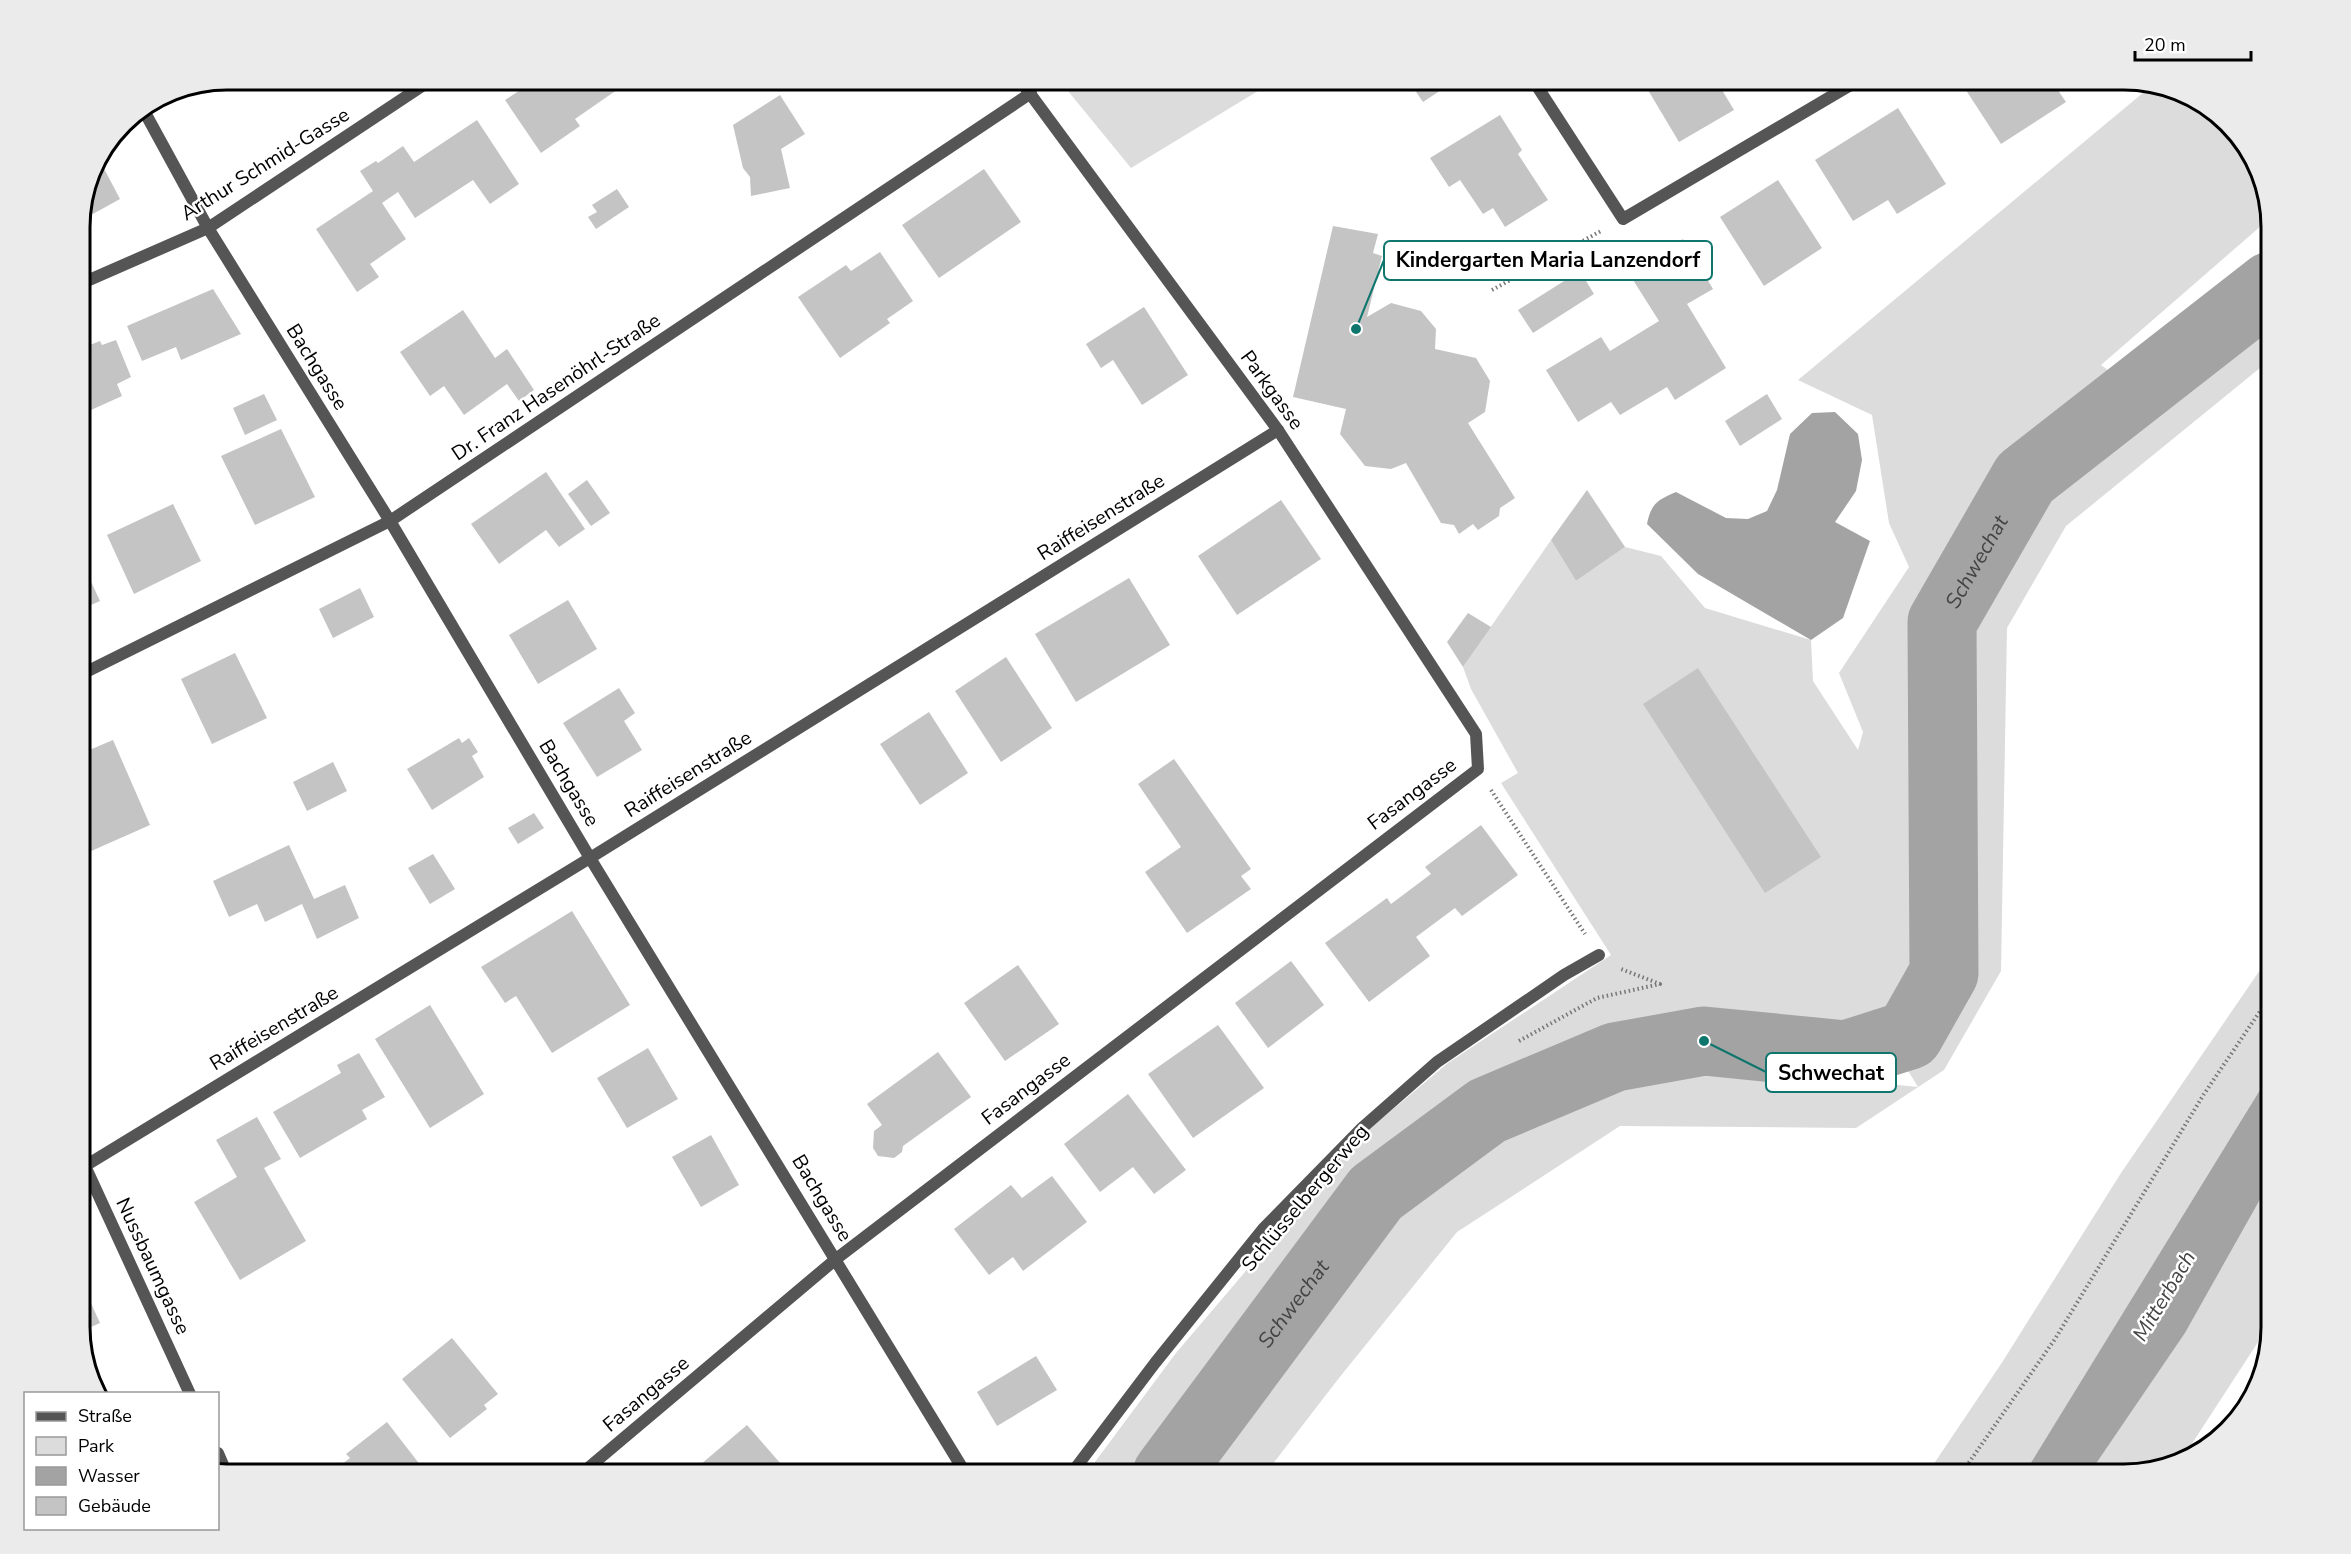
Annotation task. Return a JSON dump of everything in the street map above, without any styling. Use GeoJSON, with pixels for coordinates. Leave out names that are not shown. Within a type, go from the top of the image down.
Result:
{"type":"FeatureCollection","features":[{"type":"Feature","properties":{"kind":"street","name":"Arthur Schmid-Gasse"},"geometry":{"type":"LineString","coordinates":[[90,280],[208,228],[416,90]]}},
{"type":"Feature","properties":{"kind":"street","name":"Parkgasse"},"geometry":{"type":"LineString","coordinates":[[1028,90],[1278,430],[1476,734]]}},
{"type":"Feature","properties":{"kind":"street"},"geometry":{"type":"LineString","coordinates":[[1539,90],[1623,219],[1842,90]]}},
{"type":"Feature","properties":{"kind":"street","name":"Dr. Franz Hasenöhrl-Straße"},"geometry":{"type":"LineString","coordinates":[[90,670],[390,521],[1031,93]]}},
{"type":"Feature","properties":{"kind":"street","name":"Bachgasse"},"geometry":{"type":"LineString","coordinates":[[147,116],[208,228],[390,521],[590,858],[960,1464]]}},
{"type":"Feature","properties":{"kind":"street","name":"Raiffeisenstraße"},"geometry":{"type":"LineString","coordinates":[[90,1155],[590,858],[1278,430]]}},
{"type":"Feature","properties":{"kind":"street","name":"Fasangasse"},"geometry":{"type":"LineString","coordinates":[[593,1464],[836,1259],[1478,769],[1476,734]]}},
{"type":"Feature","properties":{"kind":"street"},"geometry":{"type":"LineString","coordinates":[[1079,1464],[1155,1363],[1263,1228],[1362,1128],[1437,1062],[1564,975],[1599,955]]}},
{"type":"Feature","properties":{"kind":"street","name":"Nussbaumgasse"},"geometry":{"type":"LineString","coordinates":[[90,1177],[189,1392]]}},
{"type":"Feature","properties":{"kind":"path"},"geometry":{"type":"LineString","coordinates":[[1492,290],[1623,219]]}},
{"type":"Feature","properties":{"kind":"path"},"geometry":{"type":"LineString","coordinates":[[1478,769],[1599,955]]}},
{"type":"Feature","properties":{"kind":"path"},"geometry":{"type":"LineString","coordinates":[[1515,1043],[1597,998],[1660,984],[1623,968],[1612,970]]}},
{"type":"Feature","properties":{"kind":"path"},"geometry":{"type":"LineString","coordinates":[[1968,1464],[2055,1339],[2204,1094],[2261,1010]]}},
{"type":"Feature","properties":{"kind":"green space"},"geometry":{"type":"Polygon","coordinates":[[[1067,90],[1260,90],[1131,168],[1067,90]]]}},
{"type":"Feature","properties":{"kind":"green space"},"geometry":{"type":"Polygon","coordinates":[[[2144,92],[2176,100],[2200,113],[2221,130],[2233,144],[2251,175],[2260,209],[2261,226],[2101,365],[2150,401],[2261,316],[2261,367],[2066,526],[2007,628],[2001,971],[1944,1070],[1856,1128],[1620,1126],[1457,1232],[1273,1464],[1093,1464],[1176,1353],[1360,1137],[1448,1063],[1611,955],[1501,783],[1518,773],[1471,689],[1463,667],[1551,540],[1576,581],[1625,547],[1661,556],[1705,608],[1811,640],[1813,681],[1858,750],[1863,732],[1839,673],[1909,567],[1889,523],[1872,415],[1798,380],[2144,92]],[[1751,1016],[1643,1026],[1515,1080],[1566,1099],[1632,1073],[1721,1067],[1918,1087],[1880,1025],[1751,1016]]]}},
{"type":"Feature","properties":{"kind":"green space"},"geometry":{"type":"Polygon","coordinates":[[[2261,969],[2261,1088],[2030,1464],[1934,1464],[2003,1361],[2121,1173],[2261,969]]]}},
{"type":"Feature","properties":{"kind":"green space"},"geometry":{"type":"Polygon","coordinates":[[[2261,1198],[2260,1339],[2190,1447],[2176,1454],[2142,1463],[2096,1464],[2185,1333],[2261,1198]]]}},
{"type":"Feature","properties":{"kind":"water"},"geometry":{"type":"Polygon","coordinates":[[[1835,412],[1858,434],[1862,460],[1856,491],[1835,522],[1870,541],[1843,618],[1811,640],[1698,574],[1647,524],[1656,503],[1676,492],[1726,518],[1748,519],[1767,511],[1777,490],[1790,434],[1812,413],[1835,412]]]}},
{"type":"Feature","properties":{"kind":"water","name":"Mitterbach"},"geometry":{"type":"Polygon","coordinates":[[[2261,1088],[2261,1198],[2185,1333],[2096,1464],[2030,1464],[2261,1088]]]}},
{"type":"Feature","properties":{"kind":"building"},"geometry":{"type":"Polygon","coordinates":[[[520,90],[617,90],[575,119],[580,126],[541,153],[505,100],[520,90]]]}},
{"type":"Feature","properties":{"kind":"building"},"geometry":{"type":"Polygon","coordinates":[[[1415,90],[1441,90],[1423,102],[1415,90]]]}},
{"type":"Feature","properties":{"kind":"building"},"geometry":{"type":"Polygon","coordinates":[[[1648,90],[1722,90],[1734,110],[1679,142],[1648,90]]]}},
{"type":"Feature","properties":{"kind":"building"},"geometry":{"type":"Polygon","coordinates":[[[1966,90],[2058,90],[2066,102],[2001,144],[1966,90]]]}},
{"type":"Feature","properties":{"kind":"building"},"geometry":{"type":"Polygon","coordinates":[[[780,95],[805,134],[781,149],[790,188],[751,196],[750,177],[743,168],[733,125],[780,95]]]}},
{"type":"Feature","properties":{"kind":"building"},"geometry":{"type":"Polygon","coordinates":[[[1898,108],[1946,184],[1897,214],[1888,200],[1853,221],[1815,160],[1898,108]]]}},
{"type":"Feature","properties":{"kind":"building"},"geometry":{"type":"Polygon","coordinates":[[[1500,115],[1522,150],[1518,154],[1548,200],[1505,227],[1493,208],[1483,214],[1460,180],[1449,187],[1430,158],[1500,115]]]}},
{"type":"Feature","properties":{"kind":"building"},"geometry":{"type":"Polygon","coordinates":[[[477,120],[519,184],[490,204],[473,180],[415,218],[398,192],[382,203],[406,239],[370,264],[379,277],[357,292],[316,229],[373,191],[360,171],[376,161],[378,163],[403,146],[414,162],[477,120]]]}},
{"type":"Feature","properties":{"kind":"building"},"geometry":{"type":"Polygon","coordinates":[[[104,168],[120,199],[91,215],[95,192],[104,168]]]}},
{"type":"Feature","properties":{"kind":"building"},"geometry":{"type":"Polygon","coordinates":[[[984,169],[1021,222],[939,278],[902,225],[984,169]]]}},
{"type":"Feature","properties":{"kind":"building"},"geometry":{"type":"Polygon","coordinates":[[[1778,180],[1822,248],[1764,286],[1720,217],[1778,180]]]}},
{"type":"Feature","properties":{"kind":"building"},"geometry":{"type":"Polygon","coordinates":[[[617,189],[629,207],[596,229],[588,217],[597,212],[592,205],[617,189]]]}},
{"type":"Feature","properties":{"kind":"building"},"geometry":{"type":"Polygon","coordinates":[[[1333,226],[1378,234],[1373,253],[1382,256],[1367,317],[1391,303],[1421,311],[1436,329],[1435,349],[1476,358],[1490,381],[1485,412],[1468,423],[1515,498],[1500,508],[1499,516],[1478,530],[1473,524],[1459,534],[1454,525],[1441,523],[1406,463],[1391,469],[1365,466],[1340,434],[1346,409],[1293,397],[1333,226]]]}},
{"type":"Feature","properties":{"kind":"building"},"geometry":{"type":"Polygon","coordinates":[[[1683,239],[1713,289],[1687,304],[1726,368],[1675,400],[1667,387],[1620,415],[1611,402],[1578,422],[1546,370],[1601,337],[1610,351],[1659,321],[1628,272],[1683,239]]]}},
{"type":"Feature","properties":{"kind":"building"},"geometry":{"type":"Polygon","coordinates":[[[880,252],[913,301],[887,319],[890,323],[840,358],[798,297],[846,265],[851,271],[880,252]]]}},
{"type":"Feature","properties":{"kind":"building"},"geometry":{"type":"Polygon","coordinates":[[[1580,271],[1594,294],[1533,333],[1518,310],[1580,271]]]}},
{"type":"Feature","properties":{"kind":"building"},"geometry":{"type":"Polygon","coordinates":[[[213,289],[241,334],[181,360],[176,347],[142,361],[127,326],[213,289]]]}},
{"type":"Feature","properties":{"kind":"building"},"geometry":{"type":"Polygon","coordinates":[[[1144,307],[1188,375],[1142,405],[1113,360],[1101,368],[1086,344],[1144,307]]]}},
{"type":"Feature","properties":{"kind":"building"},"geometry":{"type":"Polygon","coordinates":[[[463,310],[495,358],[507,349],[534,390],[519,401],[507,384],[464,415],[444,386],[430,396],[400,352],[463,310]]]}},
{"type":"Feature","properties":{"kind":"building"},"geometry":{"type":"Polygon","coordinates":[[[116,340],[131,377],[117,384],[122,396],[90,410],[90,345],[100,341],[102,345],[116,340]]]}},
{"type":"Feature","properties":{"kind":"building"},"geometry":{"type":"Polygon","coordinates":[[[264,394],[277,420],[245,435],[233,408],[264,394]]]}},
{"type":"Feature","properties":{"kind":"building"},"geometry":{"type":"Polygon","coordinates":[[[1767,394],[1782,419],[1740,446],[1725,421],[1767,394]]]}},
{"type":"Feature","properties":{"kind":"building"},"geometry":{"type":"Polygon","coordinates":[[[281,429],[315,497],[255,525],[221,456],[281,429]]]}},
{"type":"Feature","properties":{"kind":"building"},"geometry":{"type":"Polygon","coordinates":[[[546,472],[585,529],[559,547],[546,530],[499,564],[471,524],[546,472]]]}},
{"type":"Feature","properties":{"kind":"building"},"geometry":{"type":"Polygon","coordinates":[[[587,480],[610,513],[591,526],[568,494],[587,480]]]}},
{"type":"Feature","properties":{"kind":"building"},"geometry":{"type":"Polygon","coordinates":[[[1587,490],[1625,547],[1576,581],[1551,540],[1587,490]]]}},
{"type":"Feature","properties":{"kind":"building"},"geometry":{"type":"Polygon","coordinates":[[[1281,500],[1321,559],[1237,615],[1198,556],[1281,500]]]}},
{"type":"Feature","properties":{"kind":"building"},"geometry":{"type":"Polygon","coordinates":[[[173,504],[201,561],[134,594],[107,535],[173,504]]]}},
{"type":"Feature","properties":{"kind":"building"},"geometry":{"type":"Polygon","coordinates":[[[1129,578],[1170,645],[1076,702],[1035,634],[1129,578]]]}},
{"type":"Feature","properties":{"kind":"building"},"geometry":{"type":"Polygon","coordinates":[[[90,580],[100,601],[90,606],[90,580]]]}},
{"type":"Feature","properties":{"kind":"building"},"geometry":{"type":"Polygon","coordinates":[[[360,588],[374,617],[333,638],[319,609],[360,588]]]}},
{"type":"Feature","properties":{"kind":"building"},"geometry":{"type":"Polygon","coordinates":[[[568,600],[597,649],[538,684],[509,635],[568,600]]]}},
{"type":"Feature","properties":{"kind":"building"},"geometry":{"type":"Polygon","coordinates":[[[1468,613],[1491,627],[1463,667],[1447,642],[1468,613]]]}},
{"type":"Feature","properties":{"kind":"building"},"geometry":{"type":"Polygon","coordinates":[[[235,653],[267,718],[212,744],[181,679],[235,653]]]}},
{"type":"Feature","properties":{"kind":"building"},"geometry":{"type":"Polygon","coordinates":[[[1006,657],[1052,728],[1001,762],[955,691],[1006,657]]]}},
{"type":"Feature","properties":{"kind":"building"},"geometry":{"type":"Polygon","coordinates":[[[1698,668],[1821,857],[1765,893],[1643,704],[1698,668]]]}},
{"type":"Feature","properties":{"kind":"building"},"geometry":{"type":"Polygon","coordinates":[[[619,688],[635,713],[624,721],[642,750],[597,777],[563,723],[619,688]]]}},
{"type":"Feature","properties":{"kind":"building"},"geometry":{"type":"Polygon","coordinates":[[[929,712],[968,773],[920,805],[880,744],[929,712]]]}},
{"type":"Feature","properties":{"kind":"building"},"geometry":{"type":"Polygon","coordinates":[[[459,738],[462,743],[469,738],[478,752],[472,756],[484,777],[432,810],[407,769],[459,738]]]}},
{"type":"Feature","properties":{"kind":"building"},"geometry":{"type":"Polygon","coordinates":[[[113,740],[150,825],[90,852],[90,750],[113,740]]]}},
{"type":"Feature","properties":{"kind":"building"},"geometry":{"type":"Polygon","coordinates":[[[1174,759],[1251,869],[1241,876],[1251,889],[1187,933],[1145,872],[1181,847],[1138,784],[1174,759]]]}},
{"type":"Feature","properties":{"kind":"building"},"geometry":{"type":"Polygon","coordinates":[[[333,762],[347,791],[307,811],[293,782],[333,762]]]}},
{"type":"Feature","properties":{"kind":"building"},"geometry":{"type":"Polygon","coordinates":[[[534,813],[544,828],[518,844],[508,828],[534,813]]]}},
{"type":"Feature","properties":{"kind":"building"},"geometry":{"type":"Polygon","coordinates":[[[1481,825],[1518,875],[1462,916],[1455,908],[1416,937],[1430,956],[1369,1002],[1325,943],[1387,898],[1391,904],[1431,874],[1425,867],[1481,825]]]}},
{"type":"Feature","properties":{"kind":"building"},"geometry":{"type":"Polygon","coordinates":[[[289,845],[314,899],[345,885],[359,918],[317,939],[302,904],[265,922],[257,904],[229,917],[213,881],[289,845]]]}},
{"type":"Feature","properties":{"kind":"building"},"geometry":{"type":"Polygon","coordinates":[[[433,854],[455,889],[430,904],[408,868],[433,854]]]}},
{"type":"Feature","properties":{"kind":"building"},"geometry":{"type":"Polygon","coordinates":[[[572,911],[630,1005],[552,1053],[516,996],[505,1003],[481,967],[572,911]]]}},
{"type":"Feature","properties":{"kind":"building"},"geometry":{"type":"Polygon","coordinates":[[[1291,961],[1324,1005],[1268,1048],[1235,1003],[1291,961]]]}},
{"type":"Feature","properties":{"kind":"building"},"geometry":{"type":"Polygon","coordinates":[[[1018,965],[1059,1024],[1005,1061],[964,1003],[1018,965]]]}},
{"type":"Feature","properties":{"kind":"building"},"geometry":{"type":"Polygon","coordinates":[[[430,1005],[484,1094],[430,1128],[375,1039],[430,1005]]]}},
{"type":"Feature","properties":{"kind":"building"},"geometry":{"type":"Polygon","coordinates":[[[1218,1025],[1264,1088],[1193,1138],[1148,1074],[1218,1025]]]}},
{"type":"Feature","properties":{"kind":"building"},"geometry":{"type":"Polygon","coordinates":[[[648,1048],[678,1099],[627,1128],[597,1078],[648,1048]]]}},
{"type":"Feature","properties":{"kind":"building"},"geometry":{"type":"Polygon","coordinates":[[[938,1052],[971,1097],[903,1146],[902,1152],[894,1158],[878,1156],[873,1148],[874,1131],[882,1125],[867,1104],[938,1052]]]}},
{"type":"Feature","properties":{"kind":"building"},"geometry":{"type":"Polygon","coordinates":[[[359,1053],[385,1097],[362,1110],[367,1119],[300,1158],[273,1112],[341,1073],[337,1065],[359,1053]]]}},
{"type":"Feature","properties":{"kind":"building"},"geometry":{"type":"Polygon","coordinates":[[[1128,1094],[1186,1170],[1154,1194],[1133,1167],[1100,1192],[1064,1144],[1128,1094]]]}},
{"type":"Feature","properties":{"kind":"building"},"geometry":{"type":"Polygon","coordinates":[[[257,1117],[281,1159],[264,1168],[306,1241],[240,1280],[194,1202],[237,1177],[216,1140],[257,1117]]]}},
{"type":"Feature","properties":{"kind":"building"},"geometry":{"type":"Polygon","coordinates":[[[711,1135],[739,1185],[701,1207],[672,1157],[711,1135]]]}},
{"type":"Feature","properties":{"kind":"building"},"geometry":{"type":"Polygon","coordinates":[[[1052,1176],[1087,1222],[1023,1271],[1013,1257],[989,1275],[954,1229],[1011,1185],[1022,1198],[1052,1176]]]}},
{"type":"Feature","properties":{"kind":"building"},"geometry":{"type":"Polygon","coordinates":[[[90,1301],[100,1323],[90,1328],[90,1301]]]}},
{"type":"Feature","properties":{"kind":"building"},"geometry":{"type":"Polygon","coordinates":[[[452,1338],[498,1394],[484,1405],[487,1409],[450,1438],[402,1379],[452,1338]]]}},
{"type":"Feature","properties":{"kind":"building"},"geometry":{"type":"Polygon","coordinates":[[[1036,1356],[1057,1390],[997,1426],[977,1392],[1036,1356]]]}},
{"type":"Feature","properties":{"kind":"building"},"geometry":{"type":"Polygon","coordinates":[[[387,1422],[419,1464],[342,1464],[350,1458],[346,1454],[387,1422]]]}},
{"type":"Feature","properties":{"kind":"building"},"geometry":{"type":"Polygon","coordinates":[[[747,1425],[781,1464],[701,1464],[747,1425]]]}},
{"type":"Feature","properties":{"kind":"waterway","name":"Schwechat"},"geometry":{"type":"LineString","coordinates":[[1174,1464],[1376,1193],[1487,1111],[1615,1057],[1704,1041],[1846,1055],[1909,1035],[1944,973],[1942,622],[2025,478],[2261,294]]}},
{"type":"Feature","properties":{"kind":"place","name":"Kindergarten Maria Lanzendorf"},"geometry":{"type":"Point","coordinates":[1356,329]}},
{"type":"Feature","properties":{"kind":"place","name":"Schwechat"},"geometry":{"type":"Point","coordinates":[1704,1041]}}]}
